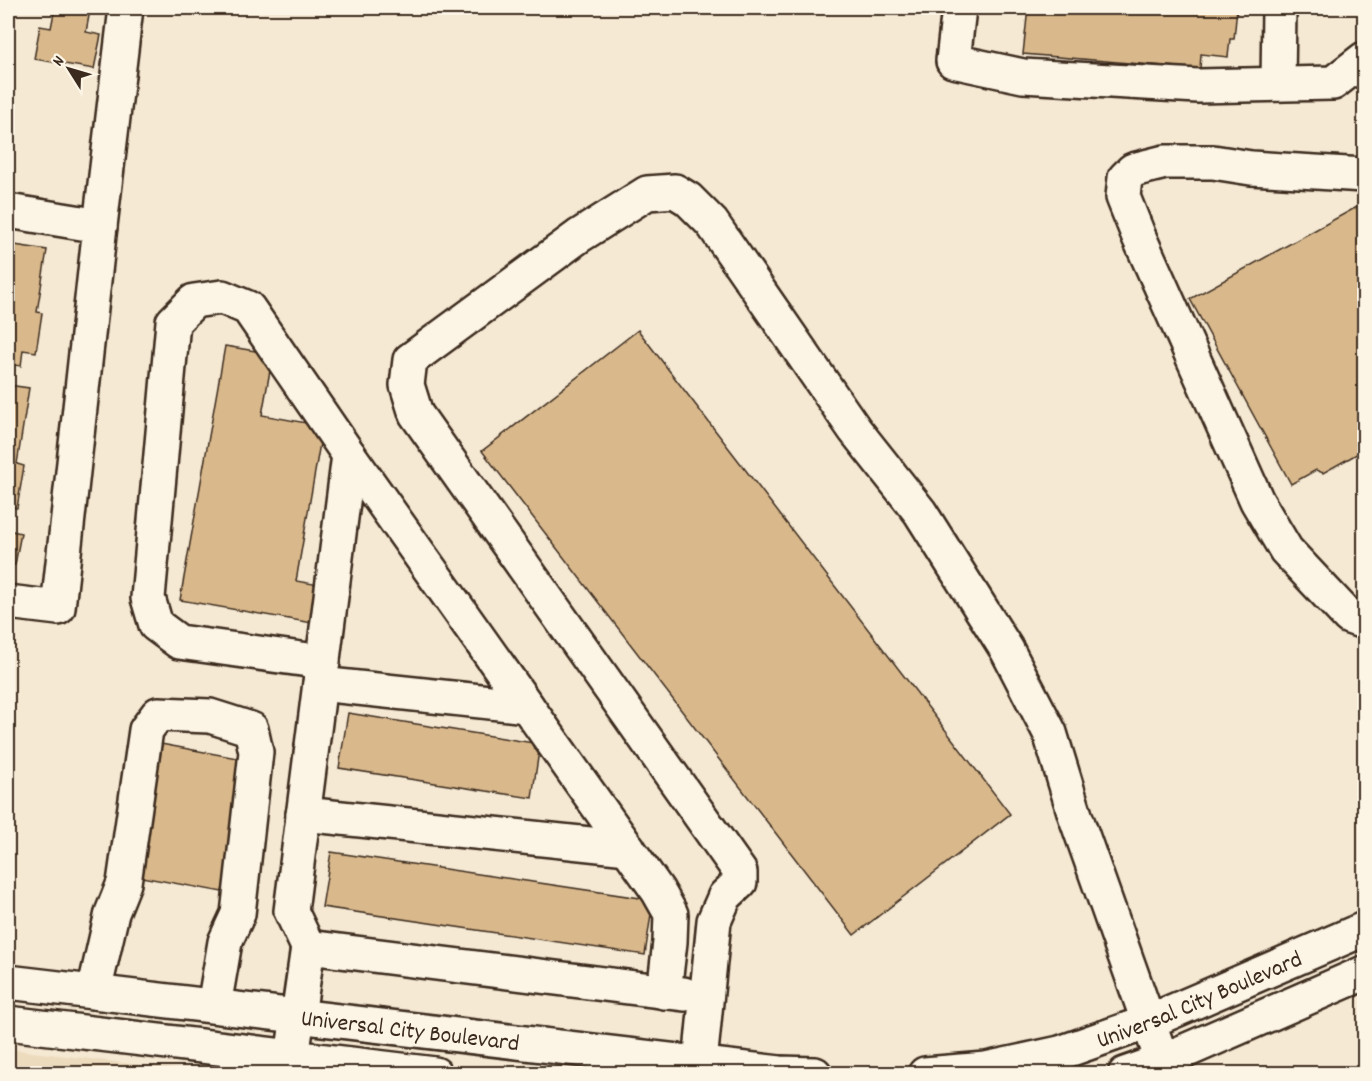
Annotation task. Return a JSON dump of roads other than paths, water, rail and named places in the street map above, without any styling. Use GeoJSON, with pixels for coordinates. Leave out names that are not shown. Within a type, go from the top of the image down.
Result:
{"type":"FeatureCollection","features":[{"type":"Feature","properties":{"kind":"street"},"geometry":{"type":"LineString","coordinates":[[8,602],[58,608],[126,8]]}},
{"type":"Feature","properties":{"kind":"street"},"geometry":{"type":"LineString","coordinates":[[959,8],[954,61],[1023,76],[1198,86],[1333,83],[1365,59]]}},
{"type":"Feature","properties":{"kind":"street"},"geometry":{"type":"LineString","coordinates":[[1278,84],[1279,8]]}},
{"type":"Feature","properties":{"kind":"street"},"geometry":{"type":"LineString","coordinates":[[1365,175],[1251,168],[1213,162],[1165,162],[1132,170],[1125,178],[1123,197],[1257,501],[1286,550],[1349,617],[1365,622]]}},
{"type":"Feature","properties":{"kind":"street"},"geometry":{"type":"LineString","coordinates":[[719,1068],[706,997],[714,921],[725,897],[740,882],[740,872],[416,414],[407,385],[410,360],[579,236],[648,193],[675,191],[712,223],[855,430],[920,512],[1007,650],[1050,733],[1075,815],[1164,1067]]}},
{"type":"Feature","properties":{"kind":"street"},"geometry":{"type":"LineString","coordinates":[[8,211],[100,226]]}},
{"type":"Feature","properties":{"kind":"street"},"geometry":{"type":"LineString","coordinates":[[527,706],[321,673],[179,642],[156,625],[148,598],[173,322],[194,301],[222,297],[248,308],[349,455],[628,848],[658,891],[670,914],[670,942],[664,992]]}},
{"type":"Feature","properties":{"kind":"street"},"geometry":{"type":"LineString","coordinates":[[292,1057],[308,947],[291,911],[349,455]]}},
{"type":"Feature","properties":{"kind":"street"},"geometry":{"type":"LineString","coordinates":[[97,1034],[99,993],[111,914],[124,883],[146,730],[158,714],[210,716],[251,729],[256,752],[238,914],[225,942],[214,1006]]}},
{"type":"Feature","properties":{"kind":"street"},"geometry":{"type":"LineString","coordinates":[[303,814],[628,848]]}},
{"type":"Feature","properties":{"kind":"street","name":"Universal City Boulevard"},"geometry":{"type":"LineString","coordinates":[[925,1074],[986,1069],[1049,1055],[1148,1022],[1365,929]]}},
{"type":"Feature","properties":{"kind":"street"},"geometry":{"type":"LineString","coordinates":[[308,947],[706,997]]}},
{"type":"Feature","properties":{"kind":"street","name":"Universal City Boulevard"},"geometry":{"type":"LineString","coordinates":[[1125,1074],[1164,1067],[1365,973]]}},
{"type":"Feature","properties":{"kind":"street","name":"Universal City Boulevard"},"geometry":{"type":"LineString","coordinates":[[8,982],[719,1068],[814,1074]]}},
{"type":"Feature","properties":{"kind":"street","name":"Universal City Boulevard"},"geometry":{"type":"LineString","coordinates":[[8,1023],[435,1074]]}}]}
